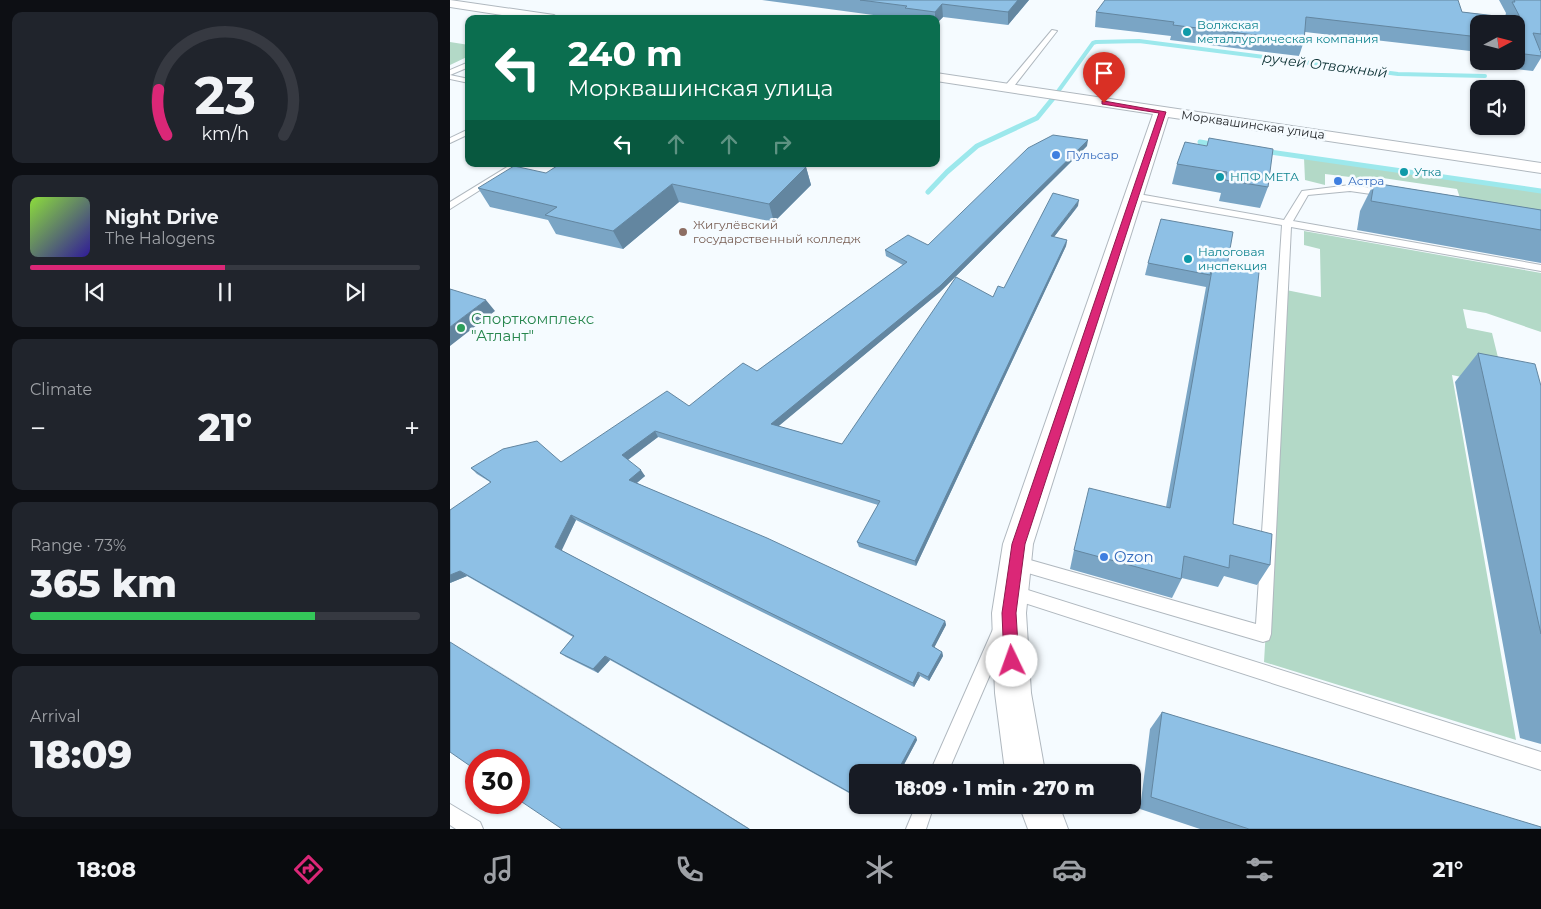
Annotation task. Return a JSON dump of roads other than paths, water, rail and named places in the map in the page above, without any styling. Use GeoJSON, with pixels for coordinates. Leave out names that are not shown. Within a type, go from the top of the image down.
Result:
{"type":"FeatureCollection","features":[{"type":"Feature","properties":{"kind":"street"},"geometry":{"type":"LineString","coordinates":[[450,3],[528,15]]}},
{"type":"Feature","properties":{"kind":"street","name":"Морквашинская улица"},"geometry":{"type":"LineString","coordinates":[[940,78],[1541,168]]}},
{"type":"Feature","properties":{"kind":"street"},"geometry":{"type":"LineString","coordinates":[[1023,764],[1013,693],[1011,602],[1018,544],[1162,112]]}},
{"type":"Feature","properties":{"kind":"street"},"geometry":{"type":"LineString","coordinates":[[1042,814],[1048,829]]}},
{"type":"Feature","properties":{"kind":"lane"},"geometry":{"type":"LineString","coordinates":[[1008,88],[1054,30]]}},
{"type":"Feature","properties":{"kind":"lane"},"geometry":{"type":"LineString","coordinates":[[450,73],[465,66]]}},
{"type":"Feature","properties":{"kind":"lane"},"geometry":{"type":"LineString","coordinates":[[450,77],[465,80]]}},
{"type":"Feature","properties":{"kind":"lane"},"geometry":{"type":"LineString","coordinates":[[450,141],[465,133]]}},
{"type":"Feature","properties":{"kind":"lane"},"geometry":{"type":"LineString","coordinates":[[450,206],[513,167]]}},
{"type":"Feature","properties":{"kind":"lane"},"geometry":{"type":"LineString","coordinates":[[1016,563],[1263,634],[1287,223],[1305,193],[1350,188],[1398,195]]}},
{"type":"Feature","properties":{"kind":"lane"},"geometry":{"type":"LineString","coordinates":[[1133,196],[1541,268]]}},
{"type":"Feature","properties":{"kind":"lane"},"geometry":{"type":"LineString","coordinates":[[942,764],[1011,602],[1541,761]]}},
{"type":"Feature","properties":{"kind":"lane"},"geometry":{"type":"LineString","coordinates":[[450,814],[473,829]]}},
{"type":"Feature","properties":{"kind":"lane"},"geometry":{"type":"LineString","coordinates":[[916,829],[922,814]]}},
{"type":"Feature","properties":{"kind":"waterway","name":"ручей Отважный"},"geometry":{"type":"LineString","coordinates":[[1054,97],[1093,43],[1096,42],[1139,41],[1398,74],[1485,76]]}},
{"type":"Feature","properties":{"kind":"waterway","name":"ручей Отважный"},"geometry":{"type":"LineString","coordinates":[[928,192],[947,172],[977,146],[1037,118],[1055,96]]}},
{"type":"Feature","properties":{"kind":"waterway","name":"ручей Отважный"},"geometry":{"type":"LineString","coordinates":[[1200,142],[1217,145]]}},
{"type":"Feature","properties":{"kind":"waterway","name":"ручей Отважный"},"geometry":{"type":"LineString","coordinates":[[1263,151],[1541,191]]}},
{"type":"Feature","properties":{"kind":"place","name":"Волжская металлургическая компания"},"geometry":{"type":"Point","coordinates":[1187,32]}},
{"type":"Feature","properties":{"kind":"place","name":"Пульсар"},"geometry":{"type":"Point","coordinates":[1056,155]}},
{"type":"Feature","properties":{"kind":"place","name":"Утка"},"geometry":{"type":"Point","coordinates":[1404,172]}},
{"type":"Feature","properties":{"kind":"place","name":"НПФ МЕТА"},"geometry":{"type":"Point","coordinates":[1220,177]}},
{"type":"Feature","properties":{"kind":"place","name":"Астра"},"geometry":{"type":"Point","coordinates":[1338,181]}},
{"type":"Feature","properties":{"kind":"place","name":"Жигулёвский государственный колледж"},"geometry":{"type":"Point","coordinates":[683,232]}},
{"type":"Feature","properties":{"kind":"place","name":"Налоговая инспекция"},"geometry":{"type":"Point","coordinates":[1188,259]}},
{"type":"Feature","properties":{"kind":"place","name":"Спорткомплекс \"Атлант\""},"geometry":{"type":"Point","coordinates":[461,328]}},
{"type":"Feature","properties":{"kind":"place","name":"Ozon"},"geometry":{"type":"Point","coordinates":[1104,557]}}]}
